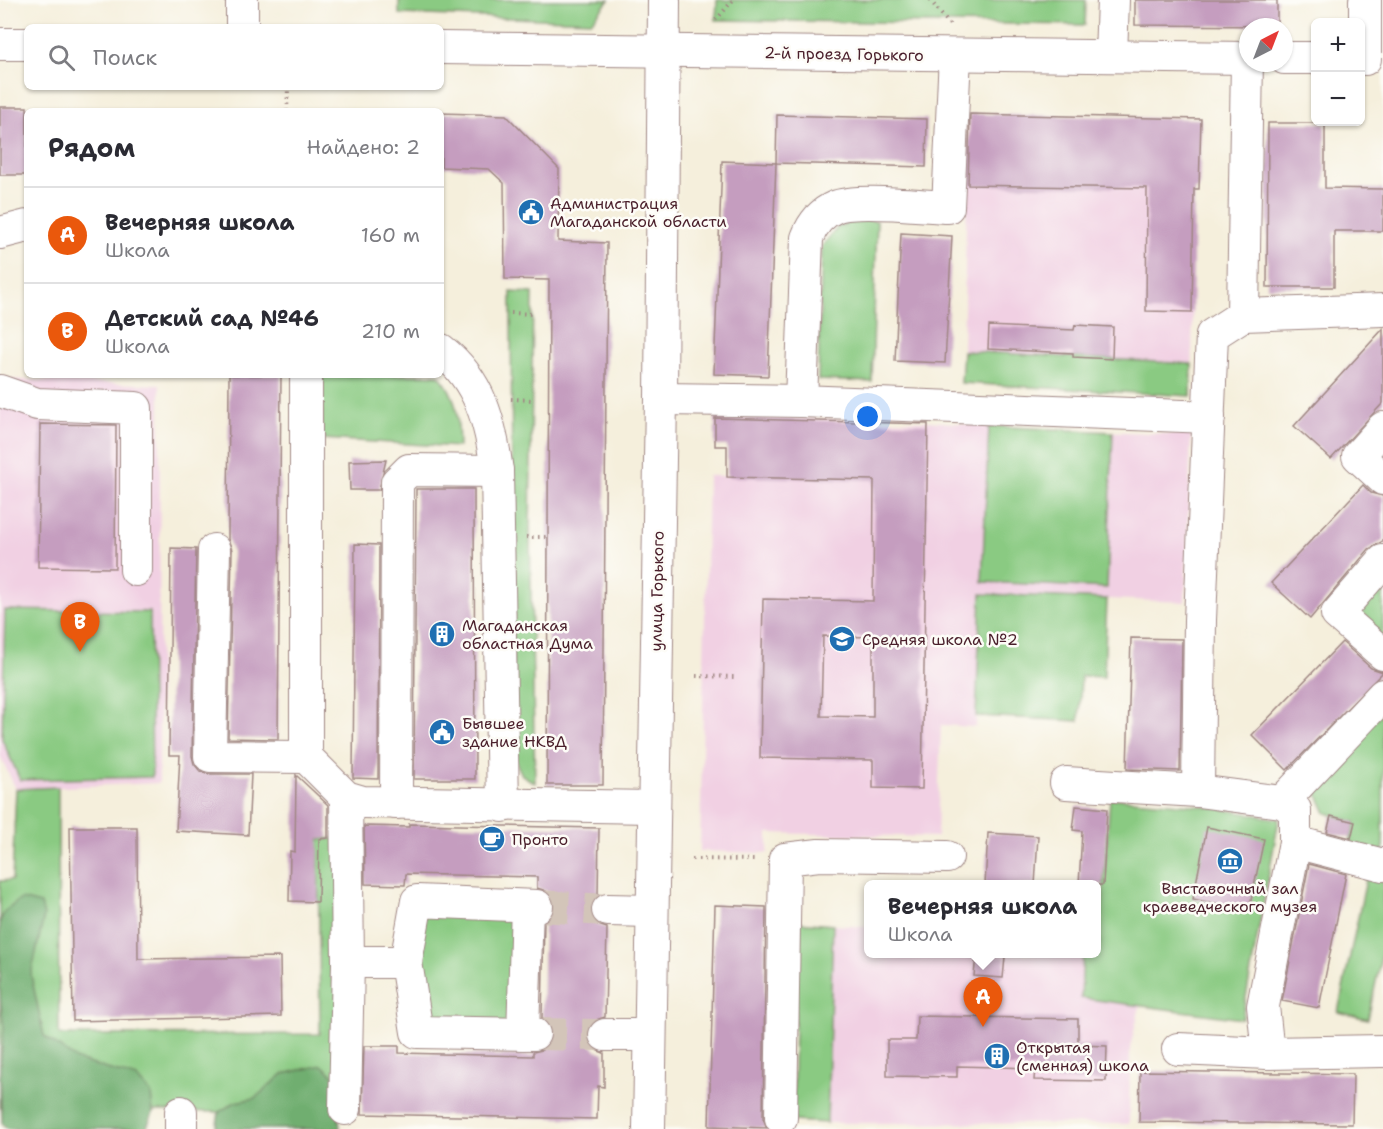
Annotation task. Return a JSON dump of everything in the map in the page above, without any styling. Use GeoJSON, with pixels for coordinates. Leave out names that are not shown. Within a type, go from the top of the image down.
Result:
{"type":"FeatureCollection","features":[{"type":"Feature","properties":{"kind":"street"},"geometry":{"type":"LineString","coordinates":[[242,0],[242,24]]}},
{"type":"Feature","properties":{"kind":"street","name":"улица Горького"},"geometry":{"type":"LineString","coordinates":[[649,1129],[661,399],[664,0]]}},
{"type":"Feature","properties":{"kind":"street"},"geometry":{"type":"LineString","coordinates":[[1112,56],[1113,0]]}},
{"type":"Feature","properties":{"kind":"street"},"geometry":{"type":"LineString","coordinates":[[1365,0],[1370,59]]}},
{"type":"Feature","properties":{"kind":"street"},"geometry":{"type":"LineString","coordinates":[[0,44],[24,44]]}},
{"type":"Feature","properties":{"kind":"street"},"geometry":{"type":"LineString","coordinates":[[801,401],[807,238],[811,227],[827,211],[848,204],[948,207],[952,45]]}},
{"type":"Feature","properties":{"kind":"street","name":"2-й проезд Горького"},"geometry":{"type":"LineString","coordinates":[[444,48],[664,52],[952,45],[1112,56],[1239,58]]}},
{"type":"Feature","properties":{"kind":"street"},"geometry":{"type":"LineString","coordinates":[[1293,58],[1311,58]]}},
{"type":"Feature","properties":{"kind":"street"},"geometry":{"type":"LineString","coordinates":[[1243,315],[1248,72]]}},
{"type":"Feature","properties":{"kind":"street"},"geometry":{"type":"LineString","coordinates":[[0,233],[24,227]]}},
{"type":"Feature","properties":{"kind":"street"},"geometry":{"type":"LineString","coordinates":[[1198,791],[1200,620],[1212,334],[1243,315],[1383,310]]}},
{"type":"Feature","properties":{"kind":"street"},"geometry":{"type":"LineString","coordinates":[[444,353],[466,373],[492,430],[497,471],[503,806]]}},
{"type":"Feature","properties":{"kind":"street"},"geometry":{"type":"LineString","coordinates":[[306,378],[306,757]]}},
{"type":"Feature","properties":{"kind":"street"},"geometry":{"type":"LineString","coordinates":[[0,391],[37,404],[136,408],[136,570]]}},
{"type":"Feature","properties":{"kind":"street"},"geometry":{"type":"LineString","coordinates":[[661,399],[801,401],[1209,417]]}},
{"type":"Feature","properties":{"kind":"street"},"geometry":{"type":"LineString","coordinates":[[1383,428],[1358,456],[1383,479]]}},
{"type":"Feature","properties":{"kind":"street"},"geometry":{"type":"LineString","coordinates":[[396,803],[397,482],[409,470],[497,471]]}},
{"type":"Feature","properties":{"kind":"street"},"geometry":{"type":"LineString","coordinates":[[214,550],[210,756],[306,757],[346,797],[363,802],[653,807]]}},
{"type":"Feature","properties":{"kind":"street"},"geometry":{"type":"LineString","coordinates":[[1383,561],[1337,614],[1383,654]]}},
{"type":"Feature","properties":{"kind":"street"},"geometry":{"type":"LineString","coordinates":[[1282,802],[1383,695]]}},
{"type":"Feature","properties":{"kind":"street"},"geometry":{"type":"LineString","coordinates":[[1066,783],[1198,791],[1282,802],[1295,810],[1295,842],[1263,1006],[1268,1053]]}},
{"type":"Feature","properties":{"kind":"street"},"geometry":{"type":"LineString","coordinates":[[345,1109],[348,962],[346,797]]}},
{"type":"Feature","properties":{"kind":"street"},"geometry":{"type":"LineString","coordinates":[[1295,842],[1383,865]]}},
{"type":"Feature","properties":{"kind":"street"},"geometry":{"type":"LineString","coordinates":[[781,1118],[784,846],[819,855],[947,856]]}},
{"type":"Feature","properties":{"kind":"street"},"geometry":{"type":"LineString","coordinates":[[417,902],[532,906],[528,1034],[417,1032],[406,962],[417,902]]}},
{"type":"Feature","properties":{"kind":"street"},"geometry":{"type":"LineString","coordinates":[[608,910],[652,911]]}},
{"type":"Feature","properties":{"kind":"street"},"geometry":{"type":"LineString","coordinates":[[348,962],[406,962]]}},
{"type":"Feature","properties":{"kind":"street"},"geometry":{"type":"LineString","coordinates":[[605,1035],[650,1035]]}},
{"type":"Feature","properties":{"kind":"street"},"geometry":{"type":"LineString","coordinates":[[1178,1049],[1268,1053],[1383,1051]]}},
{"type":"Feature","properties":{"kind":"path"},"geometry":{"type":"LineString","coordinates":[[717,20],[733,0]]}},
{"type":"Feature","properties":{"kind":"path"},"geometry":{"type":"LineString","coordinates":[[930,0],[950,23],[952,45]]}},
{"type":"Feature","properties":{"kind":"path"},"geometry":{"type":"LineString","coordinates":[[287,108],[288,90]]}},
{"type":"Feature","properties":{"kind":"path"},"geometry":{"type":"LineString","coordinates":[[512,313],[533,314]]}},
{"type":"Feature","properties":{"kind":"path"},"geometry":{"type":"LineString","coordinates":[[511,399],[532,400]]}},
{"type":"Feature","properties":{"kind":"path"},"geometry":{"type":"LineString","coordinates":[[696,676],[737,677]]}},
{"type":"Feature","properties":{"kind":"path"},"geometry":{"type":"LineString","coordinates":[[692,859],[743,860]]}},
{"type":"Feature","properties":{"kind":"shaded area"},"geometry":{"type":"Polygon","coordinates":[[[969,114],[1201,119],[1199,189],[1194,189],[1192,364],[963,351],[969,114]]]}},
{"type":"Feature","properties":{"kind":"shaded area"},"geometry":{"type":"Polygon","coordinates":[[[0,379],[160,385],[159,783],[16,789],[0,756],[0,379]]]}},
{"type":"Feature","properties":{"kind":"shaded area","name":"Средняя школа №2"},"geometry":{"type":"Polygon","coordinates":[[[715,417],[928,421],[1191,435],[1185,602],[981,594],[976,727],[941,725],[937,837],[768,833],[768,853],[700,851],[708,476],[727,476],[727,446],[715,446],[715,417]]]}},
{"type":"Feature","properties":{"kind":"shaded area"},"geometry":{"type":"Polygon","coordinates":[[[833,925],[864,927],[864,958],[1083,958],[1081,998],[1140,1006],[1130,1048],[1129,1124],[827,1123],[833,925]]]}},
{"type":"Feature","properties":{"kind":"green space"},"geometry":{"type":"Polygon","coordinates":[[[399,0],[609,0],[592,21],[399,14],[399,0]]]}},
{"type":"Feature","properties":{"kind":"green space"},"geometry":{"type":"Polygon","coordinates":[[[717,0],[1086,0],[1085,25],[716,20],[717,0]]]}},
{"type":"Feature","properties":{"kind":"green space"},"geometry":{"type":"Polygon","coordinates":[[[860,219],[877,221],[872,382],[818,380],[822,246],[838,227],[860,219]]]}},
{"type":"Feature","properties":{"kind":"green space"},"geometry":{"type":"Polygon","coordinates":[[[511,292],[533,293],[530,537],[535,783],[522,775],[513,756],[511,292]]]}},
{"type":"Feature","properties":{"kind":"green space"},"geometry":{"type":"Polygon","coordinates":[[[963,351],[1192,364],[1191,396],[961,383],[963,351]]]}},
{"type":"Feature","properties":{"kind":"green space"},"geometry":{"type":"Polygon","coordinates":[[[321,378],[441,378],[454,400],[458,418],[459,447],[322,439],[321,378]]]}},
{"type":"Feature","properties":{"kind":"green space"},"geometry":{"type":"Polygon","coordinates":[[[989,426],[1113,432],[1107,588],[982,582],[989,426]]]}},
{"type":"Feature","properties":{"kind":"green space"},"geometry":{"type":"Polygon","coordinates":[[[1383,578],[1383,642],[1351,614],[1383,578]]]}},
{"type":"Feature","properties":{"kind":"green space"},"geometry":{"type":"Polygon","coordinates":[[[981,594],[1107,599],[1104,677],[1081,676],[1079,721],[976,716],[981,594]]]}},
{"type":"Feature","properties":{"kind":"green space"},"geometry":{"type":"Polygon","coordinates":[[[5,610],[150,612],[152,777],[20,780],[2,739],[5,610]]]}},
{"type":"Feature","properties":{"kind":"green space"},"geometry":{"type":"Polygon","coordinates":[[[1383,711],[1383,852],[1350,843],[1355,822],[1326,813],[1314,786],[1383,711]]]}},
{"type":"Feature","properties":{"kind":"green space"},"geometry":{"type":"Polygon","coordinates":[[[58,787],[59,1035],[320,1034],[318,840],[347,837],[345,1109],[321,1114],[0,1108],[0,881],[12,880],[16,789],[58,787]]]}},
{"type":"Feature","properties":{"kind":"green space"},"geometry":{"type":"Polygon","coordinates":[[[1110,798],[1203,806],[1279,819],[1242,1019],[1081,998],[1083,958],[1101,958],[1101,923],[1110,798]]]}},
{"type":"Feature","properties":{"kind":"green space"},"geometry":{"type":"Polygon","coordinates":[[[1367,875],[1383,878],[1383,949],[1368,1019],[1338,1012],[1367,875]]]}},
{"type":"Feature","properties":{"kind":"green space"},"geometry":{"type":"Polygon","coordinates":[[[21,899],[41,904],[44,916],[31,975],[44,1036],[77,1060],[137,1078],[151,1093],[153,1113],[146,1129],[8,1129],[2,1124],[0,1067],[4,1028],[0,997],[0,921],[5,911],[21,899]]]}},
{"type":"Feature","properties":{"kind":"green space"},"geometry":{"type":"Polygon","coordinates":[[[417,901],[527,906],[523,1034],[417,1032],[417,901]]]}},
{"type":"Feature","properties":{"kind":"green space"},"geometry":{"type":"Polygon","coordinates":[[[797,922],[833,925],[827,1123],[793,1121],[797,922]]]}},
{"type":"Feature","properties":{"kind":"green space"},"geometry":{"type":"Polygon","coordinates":[[[322,1065],[336,1077],[340,1129],[216,1129],[219,1112],[235,1102],[255,1098],[283,1074],[322,1065]]]}},
{"type":"Feature","properties":{"kind":"building"},"geometry":{"type":"Polygon","coordinates":[[[1135,0],[1277,0],[1277,18],[1239,18],[1239,26],[1135,25],[1135,0]]]}},
{"type":"Feature","properties":{"kind":"building"},"geometry":{"type":"Polygon","coordinates":[[[0,107],[27,107],[24,108],[24,175],[0,175],[0,107]]]}},
{"type":"Feature","properties":{"kind":"building"},"geometry":{"type":"Polygon","coordinates":[[[444,113],[506,115],[559,169],[558,241],[607,243],[603,785],[547,785],[549,280],[505,279],[504,183],[489,169],[444,167],[444,113]]]}},
{"type":"Feature","properties":{"kind":"building"},"geometry":{"type":"Polygon","coordinates":[[[970,114],[1201,119],[1199,189],[1194,189],[1192,312],[1146,311],[1147,188],[968,185],[970,114]]]}},
{"type":"Feature","properties":{"kind":"building"},"geometry":{"type":"Polygon","coordinates":[[[777,115],[927,119],[926,167],[776,163],[777,115]]]}},
{"type":"Feature","properties":{"kind":"building"},"geometry":{"type":"Polygon","coordinates":[[[1268,123],[1311,123],[1311,126],[1325,126],[1325,188],[1383,189],[1383,231],[1334,231],[1334,287],[1267,287],[1268,123]]]}},
{"type":"Feature","properties":{"kind":"building"},"geometry":{"type":"Polygon","coordinates":[[[722,161],[776,163],[768,376],[714,374],[722,161]]]}},
{"type":"Feature","properties":{"kind":"building"},"geometry":{"type":"Polygon","coordinates":[[[901,233],[952,236],[945,363],[895,361],[901,233]]]}},
{"type":"Feature","properties":{"kind":"building"},"geometry":{"type":"Polygon","coordinates":[[[1075,325],[1113,327],[1112,359],[1073,357],[1073,353],[988,349],[989,326],[1074,330],[1075,325]]]}},
{"type":"Feature","properties":{"kind":"building"},"geometry":{"type":"Polygon","coordinates":[[[1383,329],[1383,403],[1331,459],[1294,426],[1383,329]]]}},
{"type":"Feature","properties":{"kind":"building"},"geometry":{"type":"Polygon","coordinates":[[[229,378],[281,378],[278,739],[228,738],[232,550],[228,539],[229,378]]]}},
{"type":"Feature","properties":{"kind":"building"},"geometry":{"type":"Polygon","coordinates":[[[715,418],[928,424],[922,789],[873,788],[873,760],[760,758],[763,599],[873,601],[874,480],[727,477],[727,446],[715,446],[715,418]],[[823,636],[821,716],[873,717],[873,637],[823,636]]]}},
{"type":"Feature","properties":{"kind":"building"},"geometry":{"type":"Polygon","coordinates":[[[40,424],[116,425],[115,568],[38,567],[40,424]]]}},
{"type":"Feature","properties":{"kind":"building"},"geometry":{"type":"Polygon","coordinates":[[[386,460],[379,490],[350,490],[349,461],[386,460]]]}},
{"type":"Feature","properties":{"kind":"building"},"geometry":{"type":"Polygon","coordinates":[[[1363,485],[1371,493],[1383,496],[1383,541],[1369,549],[1310,619],[1271,583],[1363,485]]]}},
{"type":"Feature","properties":{"kind":"building","name":"Магаданская областная Дума"},"geometry":{"type":"Polygon","coordinates":[[[416,489],[474,489],[475,779],[414,779],[416,489]]]}},
{"type":"Feature","properties":{"kind":"building"},"geometry":{"type":"Polygon","coordinates":[[[355,544],[379,545],[378,779],[353,778],[355,544]]]}},
{"type":"Feature","properties":{"kind":"building"},"geometry":{"type":"Polygon","coordinates":[[[171,548],[196,549],[192,756],[194,764],[200,771],[209,774],[251,774],[248,835],[176,831],[180,755],[169,755],[171,548]]]}},
{"type":"Feature","properties":{"kind":"building"},"geometry":{"type":"Polygon","coordinates":[[[1131,638],[1182,639],[1180,771],[1127,769],[1131,638]]]}},
{"type":"Feature","properties":{"kind":"building"},"geometry":{"type":"Polygon","coordinates":[[[1342,642],[1371,668],[1383,672],[1287,770],[1252,735],[1342,642]]]}},
{"type":"Feature","properties":{"kind":"building"},"geometry":{"type":"Polygon","coordinates":[[[296,775],[328,805],[328,838],[319,839],[318,902],[289,901],[290,851],[295,852],[296,775]]]}},
{"type":"Feature","properties":{"kind":"building"},"geometry":{"type":"Polygon","coordinates":[[[1076,806],[1107,809],[1103,885],[1101,885],[1101,880],[1079,880],[1082,831],[1073,830],[1076,806]]]}},
{"type":"Feature","properties":{"kind":"building"},"geometry":{"type":"Polygon","coordinates":[[[1331,816],[1355,822],[1351,838],[1327,832],[1331,816]]]}},
{"type":"Feature","properties":{"kind":"building"},"geometry":{"type":"Polygon","coordinates":[[[409,824],[599,828],[598,896],[592,901],[590,910],[598,925],[607,928],[605,1017],[596,1020],[589,1027],[587,1034],[590,1044],[596,1050],[604,1053],[604,1087],[598,1086],[597,1119],[362,1114],[364,1046],[399,1046],[399,1053],[533,1056],[533,1052],[542,1050],[549,1044],[552,1035],[549,1025],[542,1018],[544,922],[552,915],[555,906],[553,897],[537,888],[537,877],[406,874],[405,885],[365,884],[364,826],[409,827],[409,824]]]}},
{"type":"Feature","properties":{"kind":"building"},"geometry":{"type":"Polygon","coordinates":[[[70,827],[137,827],[138,959],[280,957],[281,1016],[73,1021],[70,827]]]}},
{"type":"Feature","properties":{"kind":"building","name":"Выставочный зал краеведческого музея"},"geometry":{"type":"Polygon","coordinates":[[[1207,827],[1264,839],[1249,910],[1193,899],[1207,827]]]}},
{"type":"Feature","properties":{"kind":"building"},"geometry":{"type":"Polygon","coordinates":[[[988,833],[1038,836],[1035,880],[985,880],[988,833]]]}},
{"type":"Feature","properties":{"kind":"building"},"geometry":{"type":"Polygon","coordinates":[[[1309,864],[1346,874],[1319,1008],[1282,1001],[1309,864]]]}},
{"type":"Feature","properties":{"kind":"building"},"geometry":{"type":"Polygon","coordinates":[[[715,905],[766,907],[763,1118],[767,1128],[709,1126],[715,905]]]}},
{"type":"Feature","properties":{"kind":"building"},"geometry":{"type":"Polygon","coordinates":[[[976,958],[1005,958],[1003,978],[974,976],[976,958]]]}},
{"type":"Feature","properties":{"kind":"building","name":"Открытая (сменная) школа"},"geometry":{"type":"Polygon","coordinates":[[[917,1016],[1078,1019],[1078,1045],[1107,1046],[1106,1081],[1034,1080],[1035,1068],[957,1066],[957,1077],[887,1076],[887,1040],[916,1040],[917,1016]]]}},
{"type":"Feature","properties":{"kind":"building"},"geometry":{"type":"Polygon","coordinates":[[[1140,1071],[1353,1074],[1352,1124],[1139,1122],[1140,1071]]]}},
{"type":"Feature","properties":{"kind":"tunnel"},"geometry":{"type":"LineString","coordinates":[[537,906],[608,910]]}},
{"type":"Feature","properties":{"kind":"tunnel"},"geometry":{"type":"LineString","coordinates":[[534,1034],[605,1035]]}},
{"type":"Feature","properties":{"kind":"place","name":"Администрация Магаданской области"},"geometry":{"type":"Point","coordinates":[531,212]}},
{"type":"Feature","properties":{"kind":"place","name":"Магаданская областная Дума"},"geometry":{"type":"Point","coordinates":[442,634]}},
{"type":"Feature","properties":{"kind":"place","name":"Средняя школа №2"},"geometry":{"type":"Point","coordinates":[842,639]}},
{"type":"Feature","properties":{"kind":"place","name":"Детский сад №46"},"geometry":{"type":"Point","coordinates":[80,652]}},
{"type":"Feature","properties":{"kind":"place","name":"Бывшее здание НКВД"},"geometry":{"type":"Point","coordinates":[442,732]}},
{"type":"Feature","properties":{"kind":"place","name":"Пронто"},"geometry":{"type":"Point","coordinates":[492,839]}},
{"type":"Feature","properties":{"kind":"place","name":"Выставочный зал краеведческого музея"},"geometry":{"type":"Point","coordinates":[1230,861]}},
{"type":"Feature","properties":{"kind":"place","name":"Вечерняя школа"},"geometry":{"type":"Point","coordinates":[983,1027]}},
{"type":"Feature","properties":{"kind":"place","name":"Открытая (сменная) школа"},"geometry":{"type":"Point","coordinates":[997,1056]}}]}
